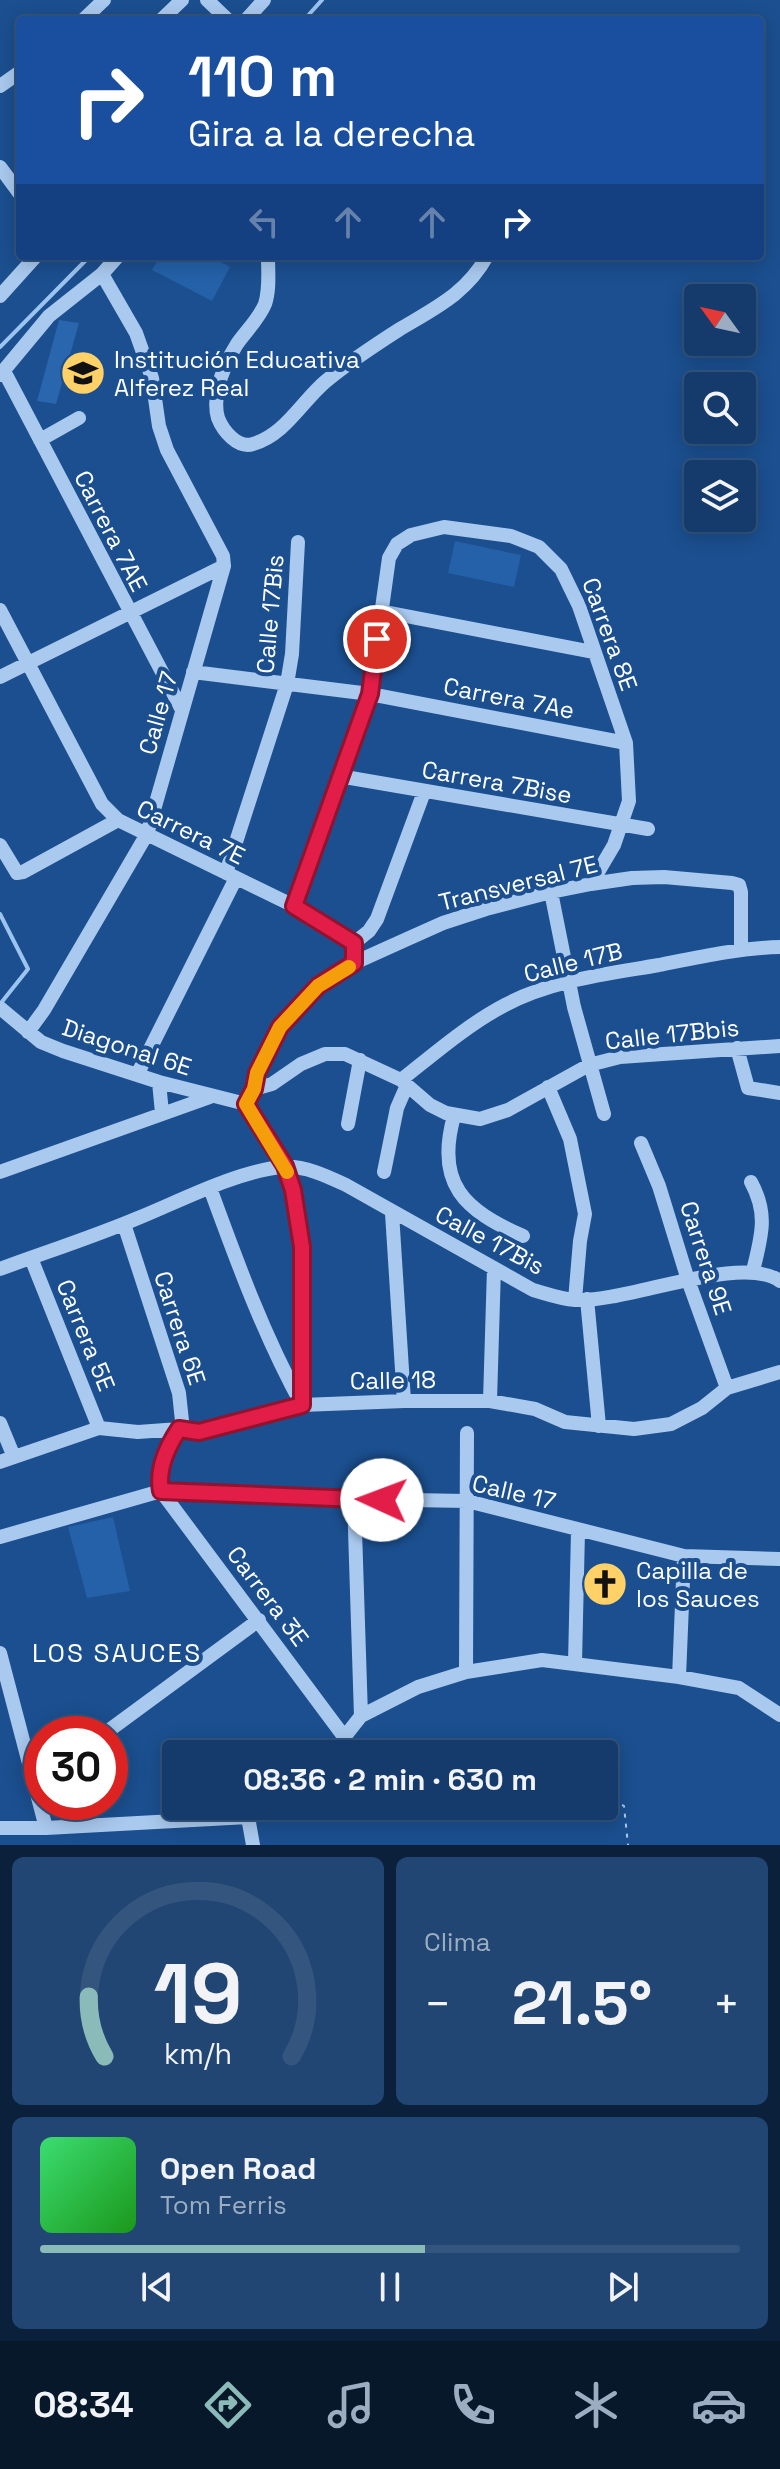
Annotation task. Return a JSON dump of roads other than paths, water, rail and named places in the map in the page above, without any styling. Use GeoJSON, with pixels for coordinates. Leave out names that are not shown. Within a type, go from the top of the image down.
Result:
{"type":"FeatureCollection","features":[{"type":"Feature","properties":{"kind":"street"},"geometry":{"type":"LineString","coordinates":[[87,16],[104,0]]}},
{"type":"Feature","properties":{"kind":"street"},"geometry":{"type":"LineString","coordinates":[[165,16],[182,0]]}},
{"type":"Feature","properties":{"kind":"street"},"geometry":{"type":"LineString","coordinates":[[207,0],[224,16]]}},
{"type":"Feature","properties":{"kind":"street"},"geometry":{"type":"LineString","coordinates":[[250,16],[264,0]]}},
{"type":"Feature","properties":{"kind":"street"},"geometry":{"type":"LineString","coordinates":[[0,167],[16,189]]}},
{"type":"Feature","properties":{"kind":"street"},"geometry":{"type":"LineString","coordinates":[[0,296],[32,260]]}},
{"type":"Feature","properties":{"kind":"street"},"geometry":{"type":"LineString","coordinates":[[2,373],[49,316],[102,274],[114,260]]}},
{"type":"Feature","properties":{"kind":"street"},"geometry":{"type":"LineString","coordinates":[[268,260],[265,306],[237,343],[222,371],[216,402],[217,415],[228,434],[243,445],[250,446],[278,430],[324,383],[356,358],[461,290],[473,279],[485,260]]}},
{"type":"Feature","properties":{"kind":"street"},"geometry":{"type":"LineString","coordinates":[[0,677],[224,566],[223,556],[167,450],[159,426],[152,378],[136,333],[102,274]]}},
{"type":"Feature","properties":{"kind":"street","name":"Carrera 7AE"},"geometry":{"type":"LineString","coordinates":[[2,373],[182,710]]}},
{"type":"Feature","properties":{"kind":"street"},"geometry":{"type":"LineString","coordinates":[[40,440],[79,418]]}},
{"type":"Feature","properties":{"kind":"street","name":"Carrera 8E"},"geometry":{"type":"LineString","coordinates":[[380,611],[389,558],[397,544],[411,535],[444,527],[511,536],[539,547],[561,569],[579,606],[626,743],[629,801],[622,826],[591,884]]}},
{"type":"Feature","properties":{"kind":"street","name":"Calle 17Bis"},"geometry":{"type":"LineString","coordinates":[[137,1075],[231,876],[287,684],[292,654],[298,542]]}},
{"type":"Feature","properties":{"kind":"street","name":"Calle 17"},"geometry":{"type":"LineString","coordinates":[[28,1032],[52,997],[147,834],[224,566]]}},
{"type":"Feature","properties":{"kind":"street","name":"Carrera 7E"},"geometry":{"type":"LineString","coordinates":[[0,610],[102,804],[118,820],[294,906],[354,943]]}},
{"type":"Feature","properties":{"kind":"street"},"geometry":{"type":"LineString","coordinates":[[294,906],[370,694],[380,611],[593,652]]}},
{"type":"Feature","properties":{"kind":"street","name":"Carrera 7Ae"},"geometry":{"type":"LineString","coordinates":[[193,672],[370,694],[626,743]]}},
{"type":"Feature","properties":{"kind":"street","name":"Carrera 7Bise"},"geometry":{"type":"LineString","coordinates":[[339,776],[648,829]]}},
{"type":"Feature","properties":{"kind":"street"},"geometry":{"type":"LineString","coordinates":[[354,963],[354,943],[369,931],[377,919],[424,792]]}},
{"type":"Feature","properties":{"kind":"street"},"geometry":{"type":"LineString","coordinates":[[0,845],[17,873],[118,820]]}},
{"type":"Feature","properties":{"kind":"street","name":"Transversal 7E"},"geometry":{"type":"LineString","coordinates":[[246,1104],[254,1089],[257,1073],[280,1027],[318,986],[354,963],[443,923],[551,892],[632,878],[664,877],[739,885],[741,949]]}},
{"type":"Feature","properties":{"kind":"street"},"geometry":{"type":"LineString","coordinates":[[551,892],[589,1065],[604,1114]]}},
{"type":"Feature","properties":{"kind":"street","name":"Calle 17B"},"geometry":{"type":"LineString","coordinates":[[404,1083],[474,1023],[534,992],[569,981],[741,949],[780,947]]}},
{"type":"Feature","properties":{"kind":"street","name":"Diagonal 6E"},"geometry":{"type":"LineString","coordinates":[[2,1010],[41,1042],[63,1051],[159,1082],[246,1104]]}},
{"type":"Feature","properties":{"kind":"street","name":"Calle 17Bbis"},"geometry":{"type":"LineString","coordinates":[[454,1116],[480,1119],[508,1110],[589,1065],[620,1057],[780,1046]]}},
{"type":"Feature","properties":{"kind":"street"},"geometry":{"type":"LineString","coordinates":[[737,1048],[748,1088],[780,1093]]}},
{"type":"Feature","properties":{"kind":"street"},"geometry":{"type":"LineString","coordinates":[[254,1089],[272,1084],[301,1064],[325,1054],[345,1054],[404,1083],[430,1105],[454,1116],[447,1153],[458,1193],[487,1217],[523,1236]]}},
{"type":"Feature","properties":{"kind":"street"},"geometry":{"type":"LineString","coordinates":[[348,1124],[360,1060]]}},
{"type":"Feature","properties":{"kind":"street"},"geometry":{"type":"LineString","coordinates":[[159,1082],[162,1113]]}},
{"type":"Feature","properties":{"kind":"street"},"geometry":{"type":"LineString","coordinates":[[384,1172],[404,1083]]}},
{"type":"Feature","properties":{"kind":"street"},"geometry":{"type":"LineString","coordinates":[[548,1087],[570,1139],[585,1214],[580,1241],[581,1300],[599,1426]]}},
{"type":"Feature","properties":{"kind":"street"},"geometry":{"type":"LineString","coordinates":[[0,1172],[212,1096]]}},
{"type":"Feature","properties":{"kind":"street"},"geometry":{"type":"LineString","coordinates":[[246,1104],[285,1166],[293,1190],[302,1247],[302,1405]]}},
{"type":"Feature","properties":{"kind":"street","name":"Carrera 9E"},"geometry":{"type":"LineString","coordinates":[[641,1143],[659,1186],[688,1280],[727,1388]]}},
{"type":"Feature","properties":{"kind":"street"},"geometry":{"type":"LineString","coordinates":[[0,1269],[124,1224],[210,1188],[256,1172],[285,1166]]}},
{"type":"Feature","properties":{"kind":"street","name":"Calle 17Bis"},"geometry":{"type":"LineString","coordinates":[[285,1166],[320,1172],[533,1290],[555,1297],[581,1300],[612,1297],[688,1280],[753,1271],[771,1274],[780,1281]]}},
{"type":"Feature","properties":{"kind":"street"},"geometry":{"type":"LineString","coordinates":[[751,1182],[759,1196],[764,1217],[753,1271]]}},
{"type":"Feature","properties":{"kind":"street"},"geometry":{"type":"LineString","coordinates":[[210,1188],[234,1253],[302,1405]]}},
{"type":"Feature","properties":{"kind":"street"},"geometry":{"type":"LineString","coordinates":[[392,1213],[404,1401]]}},
{"type":"Feature","properties":{"kind":"street","name":"Carrera 6E"},"geometry":{"type":"LineString","coordinates":[[124,1224],[179,1393],[183,1412],[179,1429]]}},
{"type":"Feature","properties":{"kind":"street","name":"Carrera 5E"},"geometry":{"type":"LineString","coordinates":[[31,1258],[99,1428]]}},
{"type":"Feature","properties":{"kind":"street"},"geometry":{"type":"LineString","coordinates":[[490,1401],[494,1268]]}},
{"type":"Feature","properties":{"kind":"street","name":"Calle 18"},"geometry":{"type":"LineString","coordinates":[[7,1459],[99,1428],[138,1432],[179,1429],[199,1432],[302,1405],[490,1401],[535,1409],[565,1422],[634,1429],[671,1424],[702,1408],[727,1388],[780,1372]]}},
{"type":"Feature","properties":{"kind":"street"},"geometry":{"type":"LineString","coordinates":[[0,1423],[7,1459]]}},
{"type":"Feature","properties":{"kind":"street"},"geometry":{"type":"LineString","coordinates":[[160,1485],[169,1444],[179,1429]]}},
{"type":"Feature","properties":{"kind":"street"},"geometry":{"type":"LineString","coordinates":[[466,1672],[467,1433]]}},
{"type":"Feature","properties":{"kind":"street","name":"Calle 17"},"geometry":{"type":"LineString","coordinates":[[0,1537],[160,1485],[354,1499],[467,1501],[684,1556],[780,1559]]}},
{"type":"Feature","properties":{"kind":"street","name":"Carrera 3E"},"geometry":{"type":"LineString","coordinates":[[160,1485],[345,1738]]}},
{"type":"Feature","properties":{"kind":"street"},"geometry":{"type":"LineString","coordinates":[[354,1499],[361,1716]]}},
{"type":"Feature","properties":{"kind":"street"},"geometry":{"type":"LineString","coordinates":[[575,1663],[578,1531]]}},
{"type":"Feature","properties":{"kind":"street"},"geometry":{"type":"LineString","coordinates":[[679,1677],[684,1556]]}},
{"type":"Feature","properties":{"kind":"street"},"geometry":{"type":"LineString","coordinates":[[128,1716],[259,1620]]}},
{"type":"Feature","properties":{"kind":"street"},"geometry":{"type":"LineString","coordinates":[[0,1653],[24,1732]]}},
{"type":"Feature","properties":{"kind":"street"},"geometry":{"type":"LineString","coordinates":[[345,1738],[361,1716],[418,1687],[466,1672],[542,1660],[679,1677],[739,1688],[780,1715]]}},
{"type":"Feature","properties":{"kind":"street"},"geometry":{"type":"LineString","coordinates":[[45,1820],[46,1828]]}},
{"type":"Feature","properties":{"kind":"street"},"geometry":{"type":"LineString","coordinates":[[0,1828],[193,1820]]}},
{"type":"Feature","properties":{"kind":"street"},"geometry":{"type":"LineString","coordinates":[[249,1820],[253,1845]]}},
{"type":"Feature","properties":{"kind":"waterway"},"geometry":{"type":"LineString","coordinates":[[308,16],[322,0]]}},
{"type":"Feature","properties":{"kind":"waterway"},"geometry":{"type":"LineString","coordinates":[[0,347],[86,260]]}},
{"type":"Feature","properties":{"kind":"waterway"},"geometry":{"type":"LineString","coordinates":[[0,914],[28,969],[1,1003]]}},
{"type":"Feature","properties":{"kind":"place","name":"Institución Educativa Alferez Real"},"geometry":{"type":"Point","coordinates":[83,373]}},
{"type":"Feature","properties":{"kind":"place","name":"Capilla de los Sauces"},"geometry":{"type":"Point","coordinates":[605,1584]}},
{"type":"Feature","properties":{"kind":"district","name":"LOS SAUCES"},"geometry":{"type":"Point","coordinates":[117,1653]}}]}
